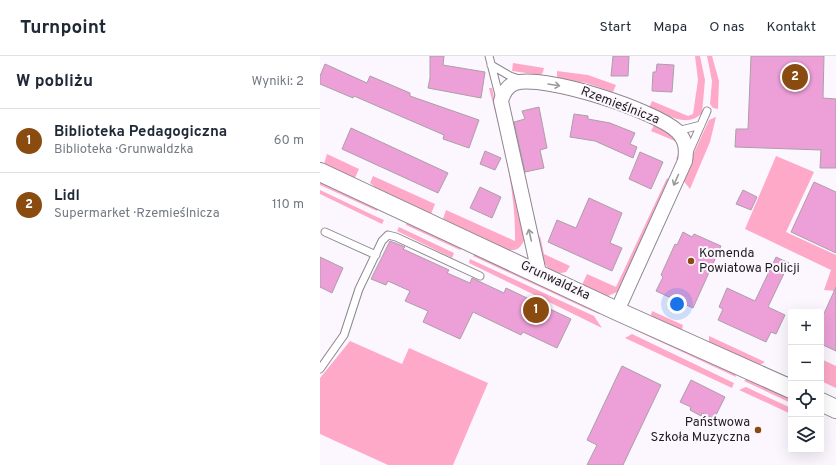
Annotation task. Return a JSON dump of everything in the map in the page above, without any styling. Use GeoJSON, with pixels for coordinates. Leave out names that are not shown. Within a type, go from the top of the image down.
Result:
{"type":"FeatureCollection","features":[{"type":"Feature","properties":{"kind":"street","name":"Rzemieślnicza"},"geometry":{"type":"LineString","coordinates":[[501,102],[502,95],[510,86],[516,83],[528,82],[549,84],[586,91],[647,114],[677,131]]}},
{"type":"Feature","properties":{"kind":"street"},"geometry":{"type":"LineString","coordinates":[[501,102],[539,273]]}},
{"type":"Feature","properties":{"kind":"street"},"geometry":{"type":"LineString","coordinates":[[617,311],[685,161],[686,146],[684,140],[677,131]]}},
{"type":"Feature","properties":{"kind":"street","name":"Grunwaldzka"},"geometry":{"type":"LineString","coordinates":[[320,172],[539,273],[617,311],[788,388]]}},
{"type":"Feature","properties":{"kind":"street"},"geometry":{"type":"LineString","coordinates":[[824,403],[836,409]]}},
{"type":"Feature","properties":{"kind":"lane"},"geometry":{"type":"LineString","coordinates":[[489,56],[501,102]]}},
{"type":"Feature","properties":{"kind":"lane"},"geometry":{"type":"LineString","coordinates":[[491,65],[510,76],[528,82]]}},
{"type":"Feature","properties":{"kind":"lane"},"geometry":{"type":"LineString","coordinates":[[685,161],[707,111]]}},
{"type":"Feature","properties":{"kind":"lane"},"geometry":{"type":"LineString","coordinates":[[677,131],[701,125]]}},
{"type":"Feature","properties":{"kind":"lane"},"geometry":{"type":"LineString","coordinates":[[325,232],[376,255]]}},
{"type":"Feature","properties":{"kind":"lane"},"geometry":{"type":"LineString","coordinates":[[320,369],[344,335],[359,289],[382,241],[388,235],[396,237],[480,276]]}},
{"type":"Feature","properties":{"kind":"shaded area"},"geometry":{"type":"Polygon","coordinates":[[[695,56],[700,56],[705,80],[702,113],[696,118],[683,120],[676,119],[649,108],[652,101],[688,116],[693,114],[698,80],[695,56]]]}},
{"type":"Feature","properties":{"kind":"shaded area"},"geometry":{"type":"Polygon","coordinates":[[[707,56],[712,56],[719,81],[718,109],[713,108],[710,104],[712,81],[707,56]]]}},
{"type":"Feature","properties":{"kind":"shaded area"},"geometry":{"type":"Polygon","coordinates":[[[513,63],[544,68],[541,75],[512,71],[513,63]]]}},
{"type":"Feature","properties":{"kind":"shaded area"},"geometry":{"type":"Polygon","coordinates":[[[557,71],[588,75],[616,85],[613,92],[586,83],[559,79],[557,76],[557,71]]]}},
{"type":"Feature","properties":{"kind":"shaded area"},"geometry":{"type":"Polygon","coordinates":[[[489,88],[492,88],[525,239],[520,247],[514,250],[508,250],[443,219],[446,210],[515,241],[515,222],[511,183],[489,88]]]}},
{"type":"Feature","properties":{"kind":"shaded area"},"geometry":{"type":"Polygon","coordinates":[[[716,117],[710,142],[690,189],[682,179],[709,120],[716,117]]]}},
{"type":"Feature","properties":{"kind":"shaded area"},"geometry":{"type":"Polygon","coordinates":[[[654,125],[676,134],[682,145],[681,149],[675,141],[651,131],[654,125]]]}},
{"type":"Feature","properties":{"kind":"shaded area"},"geometry":{"type":"Polygon","coordinates":[[[681,149],[678,161],[676,159],[681,149]]]}},
{"type":"Feature","properties":{"kind":"shaded area"},"geometry":{"type":"Polygon","coordinates":[[[327,154],[359,169],[354,180],[324,164],[327,154]]]}},
{"type":"Feature","properties":{"kind":"shaded area"},"geometry":{"type":"Polygon","coordinates":[[[776,156],[814,172],[786,232],[836,255],[836,291],[824,290],[831,270],[745,229],[776,156]]]}},
{"type":"Feature","properties":{"kind":"shaded area"},"geometry":{"type":"Polygon","coordinates":[[[373,176],[435,204],[431,214],[380,191],[370,183],[373,176]]]}},
{"type":"Feature","properties":{"kind":"shaded area"},"geometry":{"type":"Polygon","coordinates":[[[667,178],[669,180],[620,289],[608,296],[582,285],[587,274],[616,287],[667,178]]]}},
{"type":"Feature","properties":{"kind":"shaded area"},"geometry":{"type":"Polygon","coordinates":[[[320,181],[378,207],[377,211],[320,185],[320,181]]]}},
{"type":"Feature","properties":{"kind":"shaded area"},"geometry":{"type":"Polygon","coordinates":[[[320,190],[384,220],[382,224],[320,194],[320,190]]]}},
{"type":"Feature","properties":{"kind":"shaded area"},"geometry":{"type":"Polygon","coordinates":[[[407,221],[463,247],[460,250],[406,225],[407,221]]]}},
{"type":"Feature","properties":{"kind":"shaded area"},"geometry":{"type":"Polygon","coordinates":[[[399,227],[454,253],[452,258],[397,231],[399,227]]]}},
{"type":"Feature","properties":{"kind":"shaded area"},"geometry":{"type":"Polygon","coordinates":[[[540,236],[544,254],[570,266],[566,272],[554,272],[549,269],[542,260],[535,243],[540,236]]]}},
{"type":"Feature","properties":{"kind":"shaded area"},"geometry":{"type":"Polygon","coordinates":[[[477,253],[597,310],[601,314],[473,256],[477,253]]]}},
{"type":"Feature","properties":{"kind":"shaded area"},"geometry":{"type":"Polygon","coordinates":[[[470,259],[594,316],[602,328],[469,263],[470,259]]]}},
{"type":"Feature","properties":{"kind":"shaded area"},"geometry":{"type":"Polygon","coordinates":[[[652,311],[683,325],[682,330],[654,318],[651,315],[652,311]]]}},
{"type":"Feature","properties":{"kind":"shaded area"},"geometry":{"type":"Polygon","coordinates":[[[638,326],[735,373],[736,377],[635,330],[638,326]]]}},
{"type":"Feature","properties":{"kind":"shaded area"},"geometry":{"type":"Polygon","coordinates":[[[632,334],[734,383],[732,388],[625,338],[632,334]]]}},
{"type":"Feature","properties":{"kind":"shaded area"},"geometry":{"type":"Polygon","coordinates":[[[709,336],[765,362],[760,365],[709,343],[709,336]]]}},
{"type":"Feature","properties":{"kind":"shaded area"},"geometry":{"type":"Polygon","coordinates":[[[350,341],[402,364],[409,348],[488,383],[453,465],[388,465],[320,434],[320,378],[350,341]]]}},
{"type":"Feature","properties":{"kind":"shaded area"},"geometry":{"type":"Polygon","coordinates":[[[824,360],[836,366],[836,388],[824,382],[824,360]]]}},
{"type":"Feature","properties":{"kind":"shaded area"},"geometry":{"type":"Polygon","coordinates":[[[747,378],[788,397],[788,402],[744,381],[747,378]]]}},
{"type":"Feature","properties":{"kind":"shaded area"},"geometry":{"type":"Polygon","coordinates":[[[746,387],[788,407],[788,413],[739,390],[746,387]]]}},
{"type":"Feature","properties":{"kind":"building"},"geometry":{"type":"Polygon","coordinates":[[[430,56],[444,56],[443,65],[485,72],[481,98],[428,88],[430,78],[430,56]]]}},
{"type":"Feature","properties":{"kind":"building"},"geometry":{"type":"Polygon","coordinates":[[[613,56],[629,56],[628,76],[611,76],[613,56]]]}},
{"type":"Feature","properties":{"kind":"building"},"geometry":{"type":"Polygon","coordinates":[[[751,56],[824,56],[823,98],[836,99],[836,168],[820,168],[821,150],[735,147],[736,129],[748,129],[751,56]]]}},
{"type":"Feature","properties":{"kind":"building"},"geometry":{"type":"Polygon","coordinates":[[[325,64],[367,83],[370,76],[410,93],[410,96],[479,120],[469,148],[443,139],[444,135],[354,96],[353,98],[320,84],[320,76],[325,64]]]}},
{"type":"Feature","properties":{"kind":"building"},"geometry":{"type":"Polygon","coordinates":[[[657,64],[674,65],[672,92],[652,91],[653,72],[656,72],[657,64]]]}},
{"type":"Feature","properties":{"kind":"building"},"geometry":{"type":"Polygon","coordinates":[[[539,107],[547,148],[540,150],[544,168],[525,172],[514,122],[525,119],[522,111],[539,107]]]}},
{"type":"Feature","properties":{"kind":"building"},"geometry":{"type":"Polygon","coordinates":[[[574,114],[588,116],[588,119],[610,123],[635,133],[630,144],[637,147],[633,158],[595,141],[570,137],[574,114]]]}},
{"type":"Feature","properties":{"kind":"building"},"geometry":{"type":"Polygon","coordinates":[[[351,128],[448,173],[438,193],[342,149],[351,128]]]}},
{"type":"Feature","properties":{"kind":"building"},"geometry":{"type":"Polygon","coordinates":[[[485,151],[501,158],[495,170],[480,164],[485,151]]]}},
{"type":"Feature","properties":{"kind":"building"},"geometry":{"type":"Polygon","coordinates":[[[640,152],[663,162],[651,189],[629,179],[640,152]]]}},
{"type":"Feature","properties":{"kind":"building"},"geometry":{"type":"Polygon","coordinates":[[[814,182],[836,192],[836,253],[791,232],[814,182]]]}},
{"type":"Feature","properties":{"kind":"building"},"geometry":{"type":"Polygon","coordinates":[[[480,187],[501,197],[492,218],[470,208],[480,187]]]}},
{"type":"Feature","properties":{"kind":"building"},"geometry":{"type":"Polygon","coordinates":[[[743,190],[757,197],[751,210],[736,204],[743,190]]]}},
{"type":"Feature","properties":{"kind":"building"},"geometry":{"type":"Polygon","coordinates":[[[589,198],[622,213],[610,243],[622,248],[612,271],[548,242],[557,220],[576,228],[589,198]]]}},
{"type":"Feature","properties":{"kind":"building","name":"Komenda Powiatowa Policji"},"geometry":{"type":"Polygon","coordinates":[[[683,232],[692,237],[694,234],[721,246],[693,308],[656,291],[663,277],[661,275],[675,244],[677,245],[683,232]]]}},
{"type":"Feature","properties":{"kind":"building"},"geometry":{"type":"Polygon","coordinates":[[[390,241],[405,247],[403,249],[449,270],[447,273],[470,283],[472,278],[504,293],[506,288],[571,319],[557,348],[523,332],[521,335],[473,312],[460,339],[423,322],[428,311],[405,301],[410,291],[388,281],[386,285],[371,279],[390,241]]]}},
{"type":"Feature","properties":{"kind":"building"},"geometry":{"type":"Polygon","coordinates":[[[320,257],[343,268],[332,293],[320,287],[320,257]]]}},
{"type":"Feature","properties":{"kind":"building"},"geometry":{"type":"Polygon","coordinates":[[[776,257],[789,263],[768,307],[785,315],[776,334],[771,332],[766,342],[718,320],[723,309],[719,307],[727,288],[755,301],[776,257]]]}},
{"type":"Feature","properties":{"kind":"building"},"geometry":{"type":"Polygon","coordinates":[[[836,287],[836,351],[824,345],[824,313],[836,287]]]}},
{"type":"Feature","properties":{"kind":"building"},"geometry":{"type":"Polygon","coordinates":[[[622,366],[661,385],[623,465],[587,465],[597,445],[587,440],[622,366]]]}},
{"type":"Feature","properties":{"kind":"building"},"geometry":{"type":"Polygon","coordinates":[[[691,380],[725,397],[714,419],[702,413],[701,416],[690,410],[691,407],[680,402],[691,380]]]}},
{"type":"Feature","properties":{"kind":"place","name":"Lidl"},"geometry":{"type":"Point","coordinates":[795,77]}},
{"type":"Feature","properties":{"kind":"place","name":"Komenda Powiatowa Policji"},"geometry":{"type":"Point","coordinates":[691,261]}},
{"type":"Feature","properties":{"kind":"place","name":"Biblioteka Pedagogiczna"},"geometry":{"type":"Point","coordinates":[536,310]}},
{"type":"Feature","properties":{"kind":"place","name":"Państwowa Szkoła Muzyczna"},"geometry":{"type":"Point","coordinates":[758,430]}}]}
